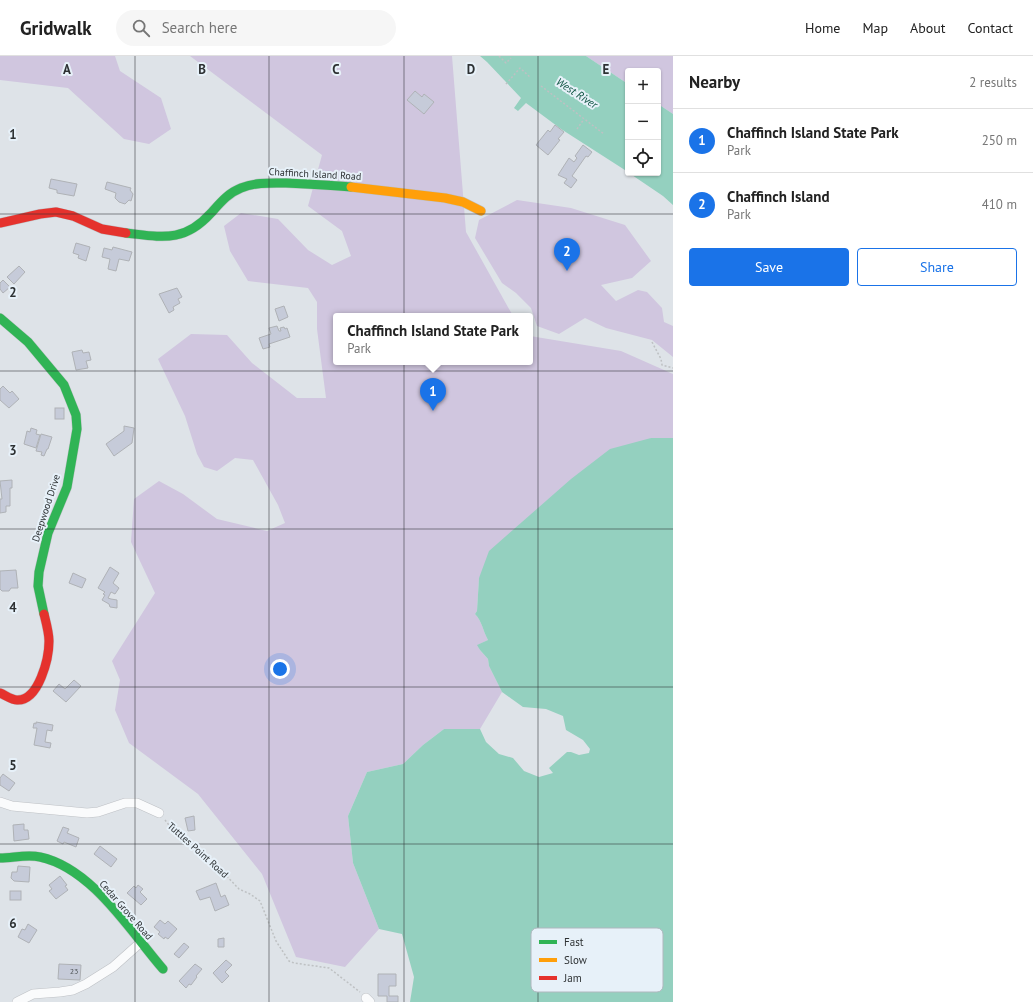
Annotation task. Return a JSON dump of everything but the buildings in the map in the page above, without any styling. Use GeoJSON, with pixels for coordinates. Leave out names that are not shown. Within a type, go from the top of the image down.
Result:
{"type":"FeatureCollection","features":[{"type":"Feature","properties":{"kind":"street","name":"Chaffinch Island Road"},"geometry":{"type":"LineString","coordinates":[[0,223],[51,212],[71,214],[103,230],[158,236],[179,235],[190,231],[200,224],[223,200],[232,193],[251,184],[266,182],[336,185],[432,196],[462,202],[475,206],[481,211]]}},
{"type":"Feature","properties":{"kind":"street","name":"Deepwood Drive"},"geometry":{"type":"LineString","coordinates":[[0,318],[28,342],[64,385],[76,415],[76,429],[67,487],[48,534],[39,572],[38,586],[45,617],[48,642],[44,670],[40,682],[30,695],[20,700],[15,700],[0,693]]}},
{"type":"Feature","properties":{"kind":"street","name":"Tuttles Point Road"},"geometry":{"type":"LineString","coordinates":[[0,802],[12,806],[86,813],[98,812],[125,803],[137,803],[160,813]]}},
{"type":"Feature","properties":{"kind":"street","name":"Cedar Grove Road"},"geometry":{"type":"LineString","coordinates":[[0,858],[40,857],[52,860],[67,867],[95,890],[110,905],[163,969]]}},
{"type":"Feature","properties":{"kind":"street"},"geometry":{"type":"LineString","coordinates":[[17,1002],[33,994],[73,990],[86,984],[113,967],[140,943]]}},
{"type":"Feature","properties":{"kind":"path"},"geometry":{"type":"LineString","coordinates":[[499,56],[506,63],[511,58]]}},
{"type":"Feature","properties":{"kind":"path"},"geometry":{"type":"LineString","coordinates":[[506,84],[520,68],[530,77]]}},
{"type":"Feature","properties":{"kind":"path"},"geometry":{"type":"LineString","coordinates":[[541,86],[604,134]]}},
{"type":"Feature","properties":{"kind":"path"},"geometry":{"type":"LineString","coordinates":[[577,129],[584,119]]}},
{"type":"Feature","properties":{"kind":"path"},"geometry":{"type":"LineString","coordinates":[[652,342],[661,359],[662,365],[673,368]]}},
{"type":"Feature","properties":{"kind":"path","name":"Tuttles Point Road"},"geometry":{"type":"LineString","coordinates":[[160,813],[172,829],[193,844],[239,889],[260,901],[272,934],[289,961],[329,968],[368,1000]]}},
{"type":"Feature","properties":{"kind":"shaded area"},"geometry":{"type":"Polygon","coordinates":[[[0,56],[115,56],[120,71],[161,98],[171,129],[149,144],[124,139],[68,88],[0,80],[0,56]]]}},
{"type":"Feature","properties":{"kind":"shaded area"},"geometry":{"type":"Polygon","coordinates":[[[190,56],[452,56],[466,232],[511,313],[333,313],[333,365],[533,365],[533,336],[621,351],[673,374],[673,438],[651,438],[479,578],[477,611],[475,614],[481,623],[488,640],[478,645],[480,650],[488,659],[489,666],[502,692],[480,729],[444,729],[423,745],[403,764],[367,772],[348,816],[353,863],[379,929],[345,967],[296,957],[262,874],[198,794],[129,743],[115,710],[120,680],[112,661],[155,593],[131,542],[134,499],[159,481],[183,494],[217,519],[267,531],[285,523],[278,505],[253,460],[235,458],[217,471],[204,467],[197,454],[185,416],[158,359],[191,334],[227,335],[252,363],[297,398],[326,398],[317,329],[317,302],[308,288],[248,281],[230,251],[224,226],[241,213],[278,219],[308,250],[332,265],[351,256],[342,231],[308,206],[322,155],[190,56]]]}},
{"type":"Feature","properties":{"kind":"shaded area"},"geometry":{"type":"Polygon","coordinates":[[[586,56],[673,56],[673,114],[661,106],[661,68],[625,68],[625,82],[586,56]]]}},
{"type":"Feature","properties":{"kind":"shaded area"},"geometry":{"type":"Polygon","coordinates":[[[517,200],[571,208],[625,225],[651,261],[632,278],[601,285],[616,301],[638,290],[647,292],[662,308],[664,322],[673,326],[673,357],[652,340],[606,328],[585,318],[559,334],[537,326],[531,308],[516,293],[502,283],[475,238],[479,220],[517,200]]]}},
{"type":"Feature","properties":{"kind":"water","name":"West River"},"geometry":{"type":"Polygon","coordinates":[[[480,56],[586,56],[625,82],[625,170],[561,129],[526,103],[518,111],[514,108],[521,98],[480,56]]]}},
{"type":"Feature","properties":{"kind":"water"},"geometry":{"type":"Polygon","coordinates":[[[661,106],[673,114],[673,205],[663,196],[633,176],[661,176],[661,106]]]}},
{"type":"Feature","properties":{"kind":"water"},"geometry":{"type":"Polygon","coordinates":[[[651,438],[673,438],[673,1002],[410,1002],[414,977],[402,934],[379,929],[353,863],[348,816],[367,772],[403,764],[423,745],[444,729],[480,729],[486,742],[499,754],[513,758],[524,771],[539,777],[553,773],[549,768],[567,752],[579,755],[589,753],[590,749],[583,740],[566,730],[563,716],[546,709],[523,707],[502,692],[489,666],[488,659],[477,645],[488,640],[475,614],[477,611],[479,578],[489,551],[571,479],[610,449],[651,438]]]}},
{"type":"Feature","properties":{"kind":"traffic: fast"},"geometry":{"type":"LineString","coordinates":[[126,233],[151,236],[172,236],[182,234],[201,223],[224,199],[232,193],[241,188],[252,185],[264,183],[286,183],[351,187]]}},
{"type":"Feature","properties":{"kind":"traffic: fast"},"geometry":{"type":"LineString","coordinates":[[0,318],[28,342],[64,385],[76,415],[77,429],[67,487],[48,533],[39,572],[38,586],[44,614]]}},
{"type":"Feature","properties":{"kind":"traffic: fast"},"geometry":{"type":"LineString","coordinates":[[0,858],[25,856],[40,857],[59,863],[77,874],[109,903],[163,969]]}},
{"type":"Feature","properties":{"kind":"traffic: slow"},"geometry":{"type":"LineString","coordinates":[[351,187],[445,198],[463,202],[481,211]]}},
{"type":"Feature","properties":{"kind":"traffic: jam"},"geometry":{"type":"LineString","coordinates":[[0,223],[56,212],[73,216],[102,229],[126,233]]}},
{"type":"Feature","properties":{"kind":"traffic: jam"},"geometry":{"type":"LineString","coordinates":[[0,693],[17,700],[25,698],[31,694],[37,686],[45,667],[49,648],[44,614]]}},
{"type":"Feature","properties":{"kind":"place","name":"Chaffinch Island"},"geometry":{"type":"Point","coordinates":[567,271]}},
{"type":"Feature","properties":{"kind":"place","name":"Chaffinch Island State Park"},"geometry":{"type":"Point","coordinates":[433,411]}}]}
